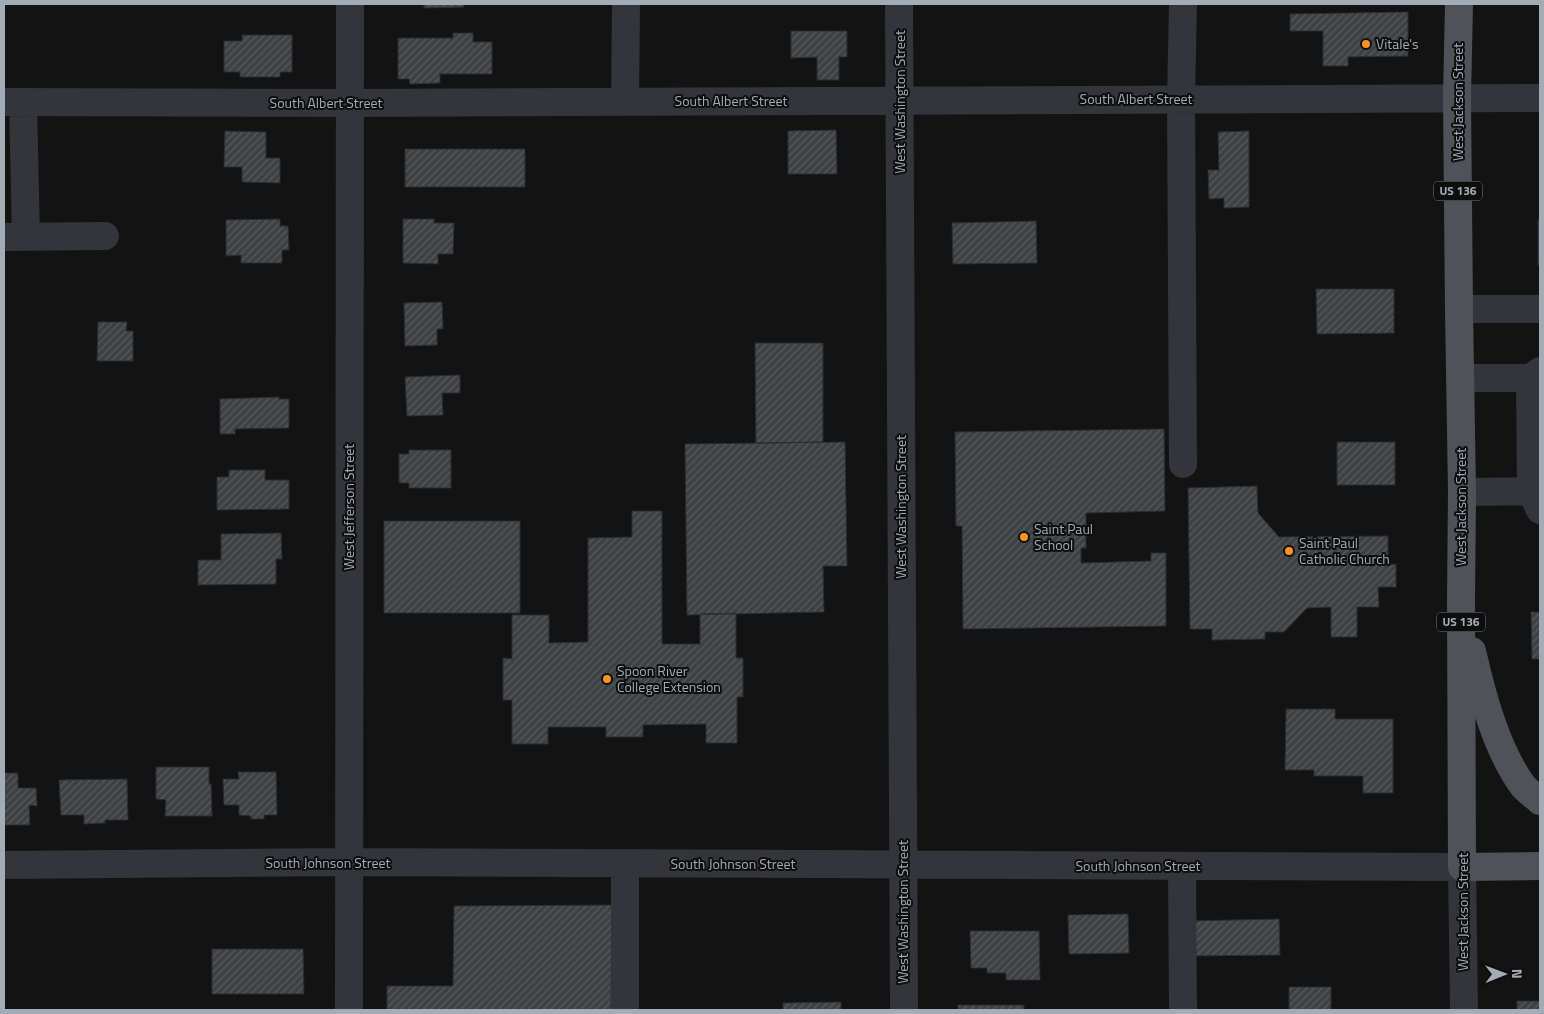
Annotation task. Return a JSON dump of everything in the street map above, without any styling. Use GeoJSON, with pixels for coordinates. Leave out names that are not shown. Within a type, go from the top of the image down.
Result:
{"type":"FeatureCollection","features":[{"type":"Feature","properties":{"kind":"main road","name":"West Jackson Street"},"geometry":{"type":"LineString","coordinates":[[1459,4],[1457,98],[1458,309],[1462,492],[1462,867]]}},
{"type":"Feature","properties":{"kind":"main road"},"geometry":{"type":"LineString","coordinates":[[1461,601],[1479,683],[1499,744],[1523,787],[1540,801]]}},
{"type":"Feature","properties":{"kind":"main road"},"geometry":{"type":"LineString","coordinates":[[1462,867],[1540,866]]}},
{"type":"Feature","properties":{"kind":"street","name":"West Jefferson Street"},"geometry":{"type":"LineString","coordinates":[[349,1010],[350,4]]}},
{"type":"Feature","properties":{"kind":"street"},"geometry":{"type":"LineString","coordinates":[[624,102],[626,4]]}},
{"type":"Feature","properties":{"kind":"street","name":"West Washington Street"},"geometry":{"type":"LineString","coordinates":[[899,4],[904,1010]]}},
{"type":"Feature","properties":{"kind":"street"},"geometry":{"type":"LineString","coordinates":[[1183,4],[1183,464]]}},
{"type":"Feature","properties":{"kind":"street","name":"South Albert Street"},"geometry":{"type":"LineString","coordinates":[[14,102],[350,103],[1540,98]]}},
{"type":"Feature","properties":{"kind":"street"},"geometry":{"type":"LineString","coordinates":[[14,102],[15,237],[105,236]]}},
{"type":"Feature","properties":{"kind":"street"},"geometry":{"type":"LineString","coordinates":[[1458,309],[1540,309]]}},
{"type":"Feature","properties":{"kind":"street"},"geometry":{"type":"LineString","coordinates":[[1460,378],[1537,376],[1537,497],[1462,492]]}},
{"type":"Feature","properties":{"kind":"street","name":"South Johnson Street"},"geometry":{"type":"LineString","coordinates":[[4,865],[349,862],[1462,867]]}},
{"type":"Feature","properties":{"kind":"street"},"geometry":{"type":"LineString","coordinates":[[625,864],[625,1010]]}},
{"type":"Feature","properties":{"kind":"street"},"geometry":{"type":"LineString","coordinates":[[1182,866],[1182,1010]]}},
{"type":"Feature","properties":{"kind":"street","name":"West Jackson Street"},"geometry":{"type":"LineString","coordinates":[[1462,867],[1464,1010]]}},
{"type":"Feature","properties":{"kind":"building"},"geometry":{"type":"Polygon","coordinates":[[[424,4],[463,4],[464,7],[424,8],[424,4]]]}},
{"type":"Feature","properties":{"kind":"building","name":"Vitale's"},"geometry":{"type":"Polygon","coordinates":[[[1408,12],[1408,56],[1348,57],[1348,66],[1323,66],[1323,31],[1290,31],[1290,14],[1408,12]]]}},
{"type":"Feature","properties":{"kind":"building"},"geometry":{"type":"Polygon","coordinates":[[[791,31],[847,31],[847,57],[839,57],[839,80],[817,80],[817,57],[791,58],[791,31]]]}},
{"type":"Feature","properties":{"kind":"building"},"geometry":{"type":"Polygon","coordinates":[[[453,33],[473,33],[473,42],[492,42],[492,74],[440,74],[440,83],[410,84],[409,79],[398,79],[398,38],[453,38],[453,33]]]}},
{"type":"Feature","properties":{"kind":"building"},"geometry":{"type":"Polygon","coordinates":[[[242,35],[292,35],[292,72],[280,72],[280,77],[240,77],[240,72],[224,72],[224,41],[242,41],[242,35]]]}},
{"type":"Feature","properties":{"kind":"building"},"geometry":{"type":"Polygon","coordinates":[[[836,130],[837,174],[788,174],[788,131],[836,130]]]}},
{"type":"Feature","properties":{"kind":"building"},"geometry":{"type":"Polygon","coordinates":[[[225,131],[266,132],[266,158],[280,158],[280,183],[242,182],[242,167],[224,167],[225,131]]]}},
{"type":"Feature","properties":{"kind":"building"},"geometry":{"type":"Polygon","coordinates":[[[1249,131],[1249,207],[1224,208],[1224,198],[1209,199],[1208,170],[1219,170],[1218,132],[1249,131]]]}},
{"type":"Feature","properties":{"kind":"building"},"geometry":{"type":"Polygon","coordinates":[[[405,149],[525,149],[525,187],[405,187],[405,149]]]}},
{"type":"Feature","properties":{"kind":"building"},"geometry":{"type":"Polygon","coordinates":[[[280,219],[280,226],[288,226],[289,250],[282,250],[282,263],[241,263],[241,255],[226,256],[226,220],[280,219]]]}},
{"type":"Feature","properties":{"kind":"building"},"geometry":{"type":"Polygon","coordinates":[[[403,219],[434,219],[434,223],[454,223],[453,254],[438,254],[438,264],[403,263],[403,219]]]}},
{"type":"Feature","properties":{"kind":"building"},"geometry":{"type":"Polygon","coordinates":[[[1538,219],[1540,219],[1540,265],[1538,265],[1538,219]]]}},
{"type":"Feature","properties":{"kind":"building"},"geometry":{"type":"Polygon","coordinates":[[[1036,221],[1037,263],[953,264],[952,223],[1036,221]]]}},
{"type":"Feature","properties":{"kind":"building"},"geometry":{"type":"Polygon","coordinates":[[[1316,289],[1394,289],[1394,333],[1317,334],[1316,289]]]}},
{"type":"Feature","properties":{"kind":"building"},"geometry":{"type":"Polygon","coordinates":[[[442,302],[443,329],[437,329],[437,345],[405,346],[404,303],[442,302]]]}},
{"type":"Feature","properties":{"kind":"building"},"geometry":{"type":"Polygon","coordinates":[[[98,322],[127,322],[126,331],[133,331],[133,361],[97,361],[98,322]]]}},
{"type":"Feature","properties":{"kind":"building"},"geometry":{"type":"Polygon","coordinates":[[[755,343],[823,343],[823,442],[756,443],[755,343]]]}},
{"type":"Feature","properties":{"kind":"building"},"geometry":{"type":"Polygon","coordinates":[[[460,375],[460,393],[442,393],[443,415],[407,416],[405,377],[460,375]]]}},
{"type":"Feature","properties":{"kind":"building"},"geometry":{"type":"Polygon","coordinates":[[[279,397],[279,399],[289,399],[289,428],[235,429],[235,434],[220,434],[220,399],[279,397]]]}},
{"type":"Feature","properties":{"kind":"building","name":"Saint Paul School"},"geometry":{"type":"Polygon","coordinates":[[[1164,429],[1165,511],[1086,513],[1086,548],[1081,548],[1081,563],[1151,561],[1151,553],[1166,553],[1166,626],[963,629],[962,526],[956,526],[955,432],[1164,429]]]}},
{"type":"Feature","properties":{"kind":"building"},"geometry":{"type":"Polygon","coordinates":[[[845,442],[847,566],[823,566],[824,612],[687,615],[685,444],[845,442]]]}},
{"type":"Feature","properties":{"kind":"building"},"geometry":{"type":"Polygon","coordinates":[[[1337,442],[1395,442],[1395,485],[1337,485],[1337,442]]]}},
{"type":"Feature","properties":{"kind":"building"},"geometry":{"type":"Polygon","coordinates":[[[409,450],[451,450],[451,488],[409,488],[409,483],[399,483],[399,454],[409,454],[409,450]]]}},
{"type":"Feature","properties":{"kind":"building"},"geometry":{"type":"Polygon","coordinates":[[[229,470],[265,470],[265,480],[289,480],[289,509],[217,510],[217,477],[229,477],[229,470]]]}},
{"type":"Feature","properties":{"kind":"building","name":"Saint Paul Catholic Church"},"geometry":{"type":"Polygon","coordinates":[[[1257,486],[1258,513],[1279,537],[1388,536],[1388,565],[1396,564],[1396,587],[1378,587],[1379,607],[1357,607],[1357,637],[1331,637],[1331,607],[1307,608],[1284,632],[1265,632],[1265,639],[1212,640],[1212,629],[1190,629],[1188,488],[1257,486]]]}},
{"type":"Feature","properties":{"kind":"building"},"geometry":{"type":"Polygon","coordinates":[[[632,511],[662,511],[662,644],[700,644],[700,614],[736,613],[736,658],[743,658],[743,697],[737,697],[737,743],[706,743],[706,724],[643,725],[643,737],[606,737],[606,727],[548,727],[548,744],[512,744],[512,700],[503,700],[503,658],[512,659],[512,615],[549,615],[549,643],[588,642],[588,538],[632,537],[632,511]]]}},
{"type":"Feature","properties":{"kind":"building"},"geometry":{"type":"Polygon","coordinates":[[[384,521],[520,521],[520,613],[384,613],[384,521]]]}},
{"type":"Feature","properties":{"kind":"building"},"geometry":{"type":"Polygon","coordinates":[[[281,533],[282,559],[276,559],[276,584],[198,585],[198,560],[221,560],[221,534],[281,533]]]}},
{"type":"Feature","properties":{"kind":"building"},"geometry":{"type":"Polygon","coordinates":[[[1531,612],[1540,612],[1540,659],[1532,659],[1531,612]]]}},
{"type":"Feature","properties":{"kind":"building"},"geometry":{"type":"Polygon","coordinates":[[[1286,709],[1335,709],[1335,719],[1393,719],[1393,793],[1363,793],[1363,776],[1314,776],[1314,770],[1285,770],[1286,709]]]}},
{"type":"Feature","properties":{"kind":"building"},"geometry":{"type":"Polygon","coordinates":[[[156,767],[209,767],[212,816],[165,816],[166,800],[156,799],[156,767]]]}},
{"type":"Feature","properties":{"kind":"building"},"geometry":{"type":"Polygon","coordinates":[[[238,772],[276,772],[277,815],[264,815],[264,819],[251,819],[251,816],[239,815],[239,805],[224,805],[223,779],[239,779],[238,772]]]}},
{"type":"Feature","properties":{"kind":"building"},"geometry":{"type":"Polygon","coordinates":[[[4,773],[18,773],[18,788],[36,788],[37,806],[29,805],[30,825],[4,825],[4,773]]]}},
{"type":"Feature","properties":{"kind":"building"},"geometry":{"type":"Polygon","coordinates":[[[127,779],[128,820],[105,820],[105,823],[84,824],[84,815],[61,815],[59,780],[127,779]]]}},
{"type":"Feature","properties":{"kind":"building"},"geometry":{"type":"Polygon","coordinates":[[[612,905],[611,1010],[387,1010],[387,986],[453,986],[454,906],[612,905]]]}},
{"type":"Feature","properties":{"kind":"building"},"geometry":{"type":"Polygon","coordinates":[[[1128,914],[1129,953],[1069,954],[1068,915],[1128,914]]]}},
{"type":"Feature","properties":{"kind":"building"},"geometry":{"type":"Polygon","coordinates":[[[1279,919],[1280,955],[1189,956],[1188,921],[1279,919]]]}},
{"type":"Feature","properties":{"kind":"building"},"geometry":{"type":"Polygon","coordinates":[[[970,931],[1039,931],[1040,980],[1006,980],[1006,973],[987,973],[987,968],[971,968],[970,931]]]}},
{"type":"Feature","properties":{"kind":"building"},"geometry":{"type":"Polygon","coordinates":[[[212,949],[303,949],[304,994],[212,994],[212,949]]]}},
{"type":"Feature","properties":{"kind":"building"},"geometry":{"type":"Polygon","coordinates":[[[1289,987],[1331,987],[1331,1010],[1289,1010],[1289,987]]]}},
{"type":"Feature","properties":{"kind":"building"},"geometry":{"type":"Polygon","coordinates":[[[1517,1001],[1540,1001],[1540,1010],[1517,1010],[1517,1001]]]}},
{"type":"Feature","properties":{"kind":"building"},"geometry":{"type":"Polygon","coordinates":[[[841,1002],[841,1010],[783,1010],[783,1003],[841,1002]]]}},
{"type":"Feature","properties":{"kind":"building"},"geometry":{"type":"Polygon","coordinates":[[[958,1005],[1024,1005],[1024,1010],[958,1010],[958,1005]]]}},
{"type":"Feature","properties":{"kind":"place","name":"Vitale's"},"geometry":{"type":"Point","coordinates":[1366,44]}},
{"type":"Feature","properties":{"kind":"place","name":"Saint Paul School"},"geometry":{"type":"Point","coordinates":[1024,537]}},
{"type":"Feature","properties":{"kind":"place","name":"Saint Paul Catholic Church"},"geometry":{"type":"Point","coordinates":[1289,551]}},
{"type":"Feature","properties":{"kind":"place","name":"Spoon River College Extension"},"geometry":{"type":"Point","coordinates":[607,679]}}]}
